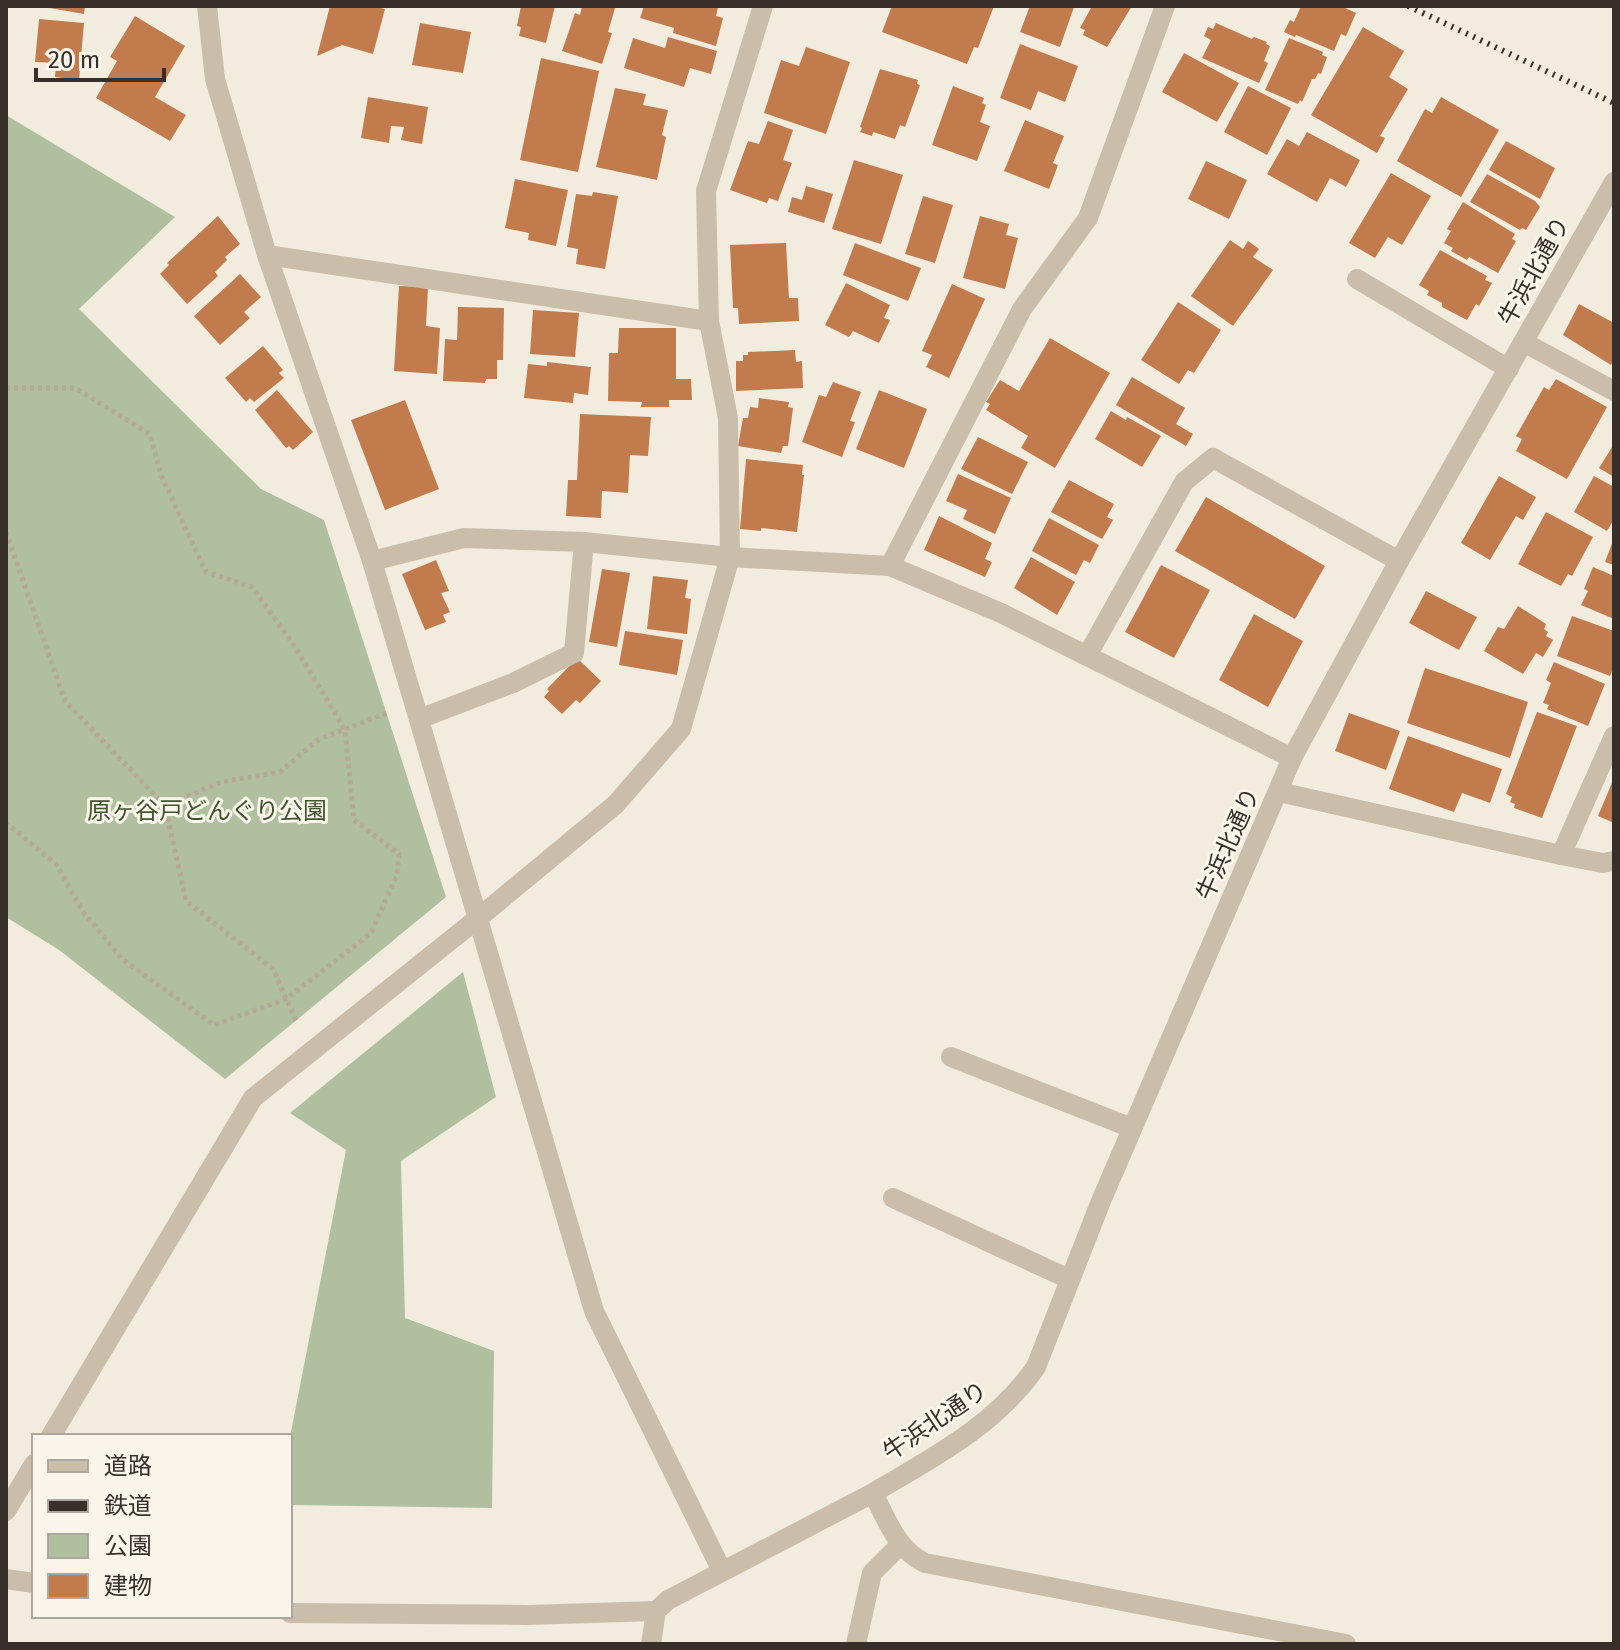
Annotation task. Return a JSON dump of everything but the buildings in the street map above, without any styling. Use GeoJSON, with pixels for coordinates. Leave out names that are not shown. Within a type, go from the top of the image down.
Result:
{"type":"FeatureCollection","features":[{"type":"Feature","properties":{"kind":"street"},"geometry":{"type":"LineString","coordinates":[[207,6],[215,79],[267,255],[372,561],[594,1311],[722,1571]]}},
{"type":"Feature","properties":{"kind":"street"},"geometry":{"type":"LineString","coordinates":[[52,1434],[253,1098],[616,804],[681,729],[730,557],[728,418],[709,321],[706,191],[763,6]]}},
{"type":"Feature","properties":{"kind":"street"},"geometry":{"type":"LineString","coordinates":[[890,566],[1022,309],[1088,218],[1165,6]]}},
{"type":"Feature","properties":{"kind":"street","name":"牛浜北通り"},"geometry":{"type":"LineString","coordinates":[[656,1611],[668,1600],[873,1493],[982,1425],[1021,1389],[1036,1367],[1132,1128],[1292,758],[1399,561],[1614,182]]}},
{"type":"Feature","properties":{"kind":"street"},"geometry":{"type":"LineString","coordinates":[[267,255],[709,321]]}},
{"type":"Feature","properties":{"kind":"street"},"geometry":{"type":"LineString","coordinates":[[1357,279],[1509,369]]}},
{"type":"Feature","properties":{"kind":"street"},"geometry":{"type":"LineString","coordinates":[[1525,343],[1614,391]]}},
{"type":"Feature","properties":{"kind":"street"},"geometry":{"type":"LineString","coordinates":[[1087,656],[1184,482],[1213,458],[1399,561]]}},
{"type":"Feature","properties":{"kind":"street"},"geometry":{"type":"LineString","coordinates":[[372,561],[464,538],[584,542],[730,557],[890,566],[1001,613],[1292,758]]}},
{"type":"Feature","properties":{"kind":"street"},"geometry":{"type":"LineString","coordinates":[[416,711],[513,683],[574,653],[584,542]]}},
{"type":"Feature","properties":{"kind":"street"},"geometry":{"type":"LineString","coordinates":[[1561,855],[1614,736]]}},
{"type":"Feature","properties":{"kind":"street"},"geometry":{"type":"LineString","coordinates":[[1279,792],[1561,855],[1603,863],[1614,861]]}},
{"type":"Feature","properties":{"kind":"street"},"geometry":{"type":"LineString","coordinates":[[951,1057],[1132,1128]]}},
{"type":"Feature","properties":{"kind":"street"},"geometry":{"type":"LineString","coordinates":[[893,1198],[1069,1279]]}},
{"type":"Feature","properties":{"kind":"street"},"geometry":{"type":"LineString","coordinates":[[6,1511],[32,1467]]}},
{"type":"Feature","properties":{"kind":"street"},"geometry":{"type":"LineString","coordinates":[[873,1493],[900,1545],[910,1556],[925,1563],[1346,1644]]}},
{"type":"Feature","properties":{"kind":"street"},"geometry":{"type":"LineString","coordinates":[[856,1644],[872,1573],[900,1545]]}},
{"type":"Feature","properties":{"kind":"street"},"geometry":{"type":"LineString","coordinates":[[6,1579],[32,1583]]}},
{"type":"Feature","properties":{"kind":"street"},"geometry":{"type":"LineString","coordinates":[[292,1613],[528,1615],[656,1611],[651,1644]]}},
{"type":"Feature","properties":{"kind":"path"},"geometry":{"type":"LineString","coordinates":[[6,388],[75,388],[150,434],[161,475],[206,572],[252,587],[295,647],[345,730],[354,820],[399,854],[397,875],[371,933],[286,999],[214,1025],[122,959],[84,913],[56,864],[6,823]]}},
{"type":"Feature","properties":{"kind":"path"},"geometry":{"type":"LineString","coordinates":[[6,532],[65,701],[165,806],[186,901],[273,969],[310,1052]]}},
{"type":"Feature","properties":{"kind":"path"},"geometry":{"type":"LineString","coordinates":[[165,806],[221,782],[280,772],[319,739],[416,711]]}},
{"type":"Feature","properties":{"kind":"green space","name":"原ヶ谷戸どんぐり公園"},"geometry":{"type":"Polygon","coordinates":[[[6,115],[175,217],[79,309],[261,489],[324,520],[446,897],[225,1079],[59,950],[6,917],[6,115]]]}},
{"type":"Feature","properties":{"kind":"green space"},"geometry":{"type":"Polygon","coordinates":[[[463,972],[496,1097],[401,1161],[405,1318],[494,1351],[492,1508],[292,1505],[291,1434],[346,1150],[290,1113],[463,972]]]}},
{"type":"Feature","properties":{"kind":"railway"},"geometry":{"type":"LineString","coordinates":[[1408,6],[1614,103]]}}]}
